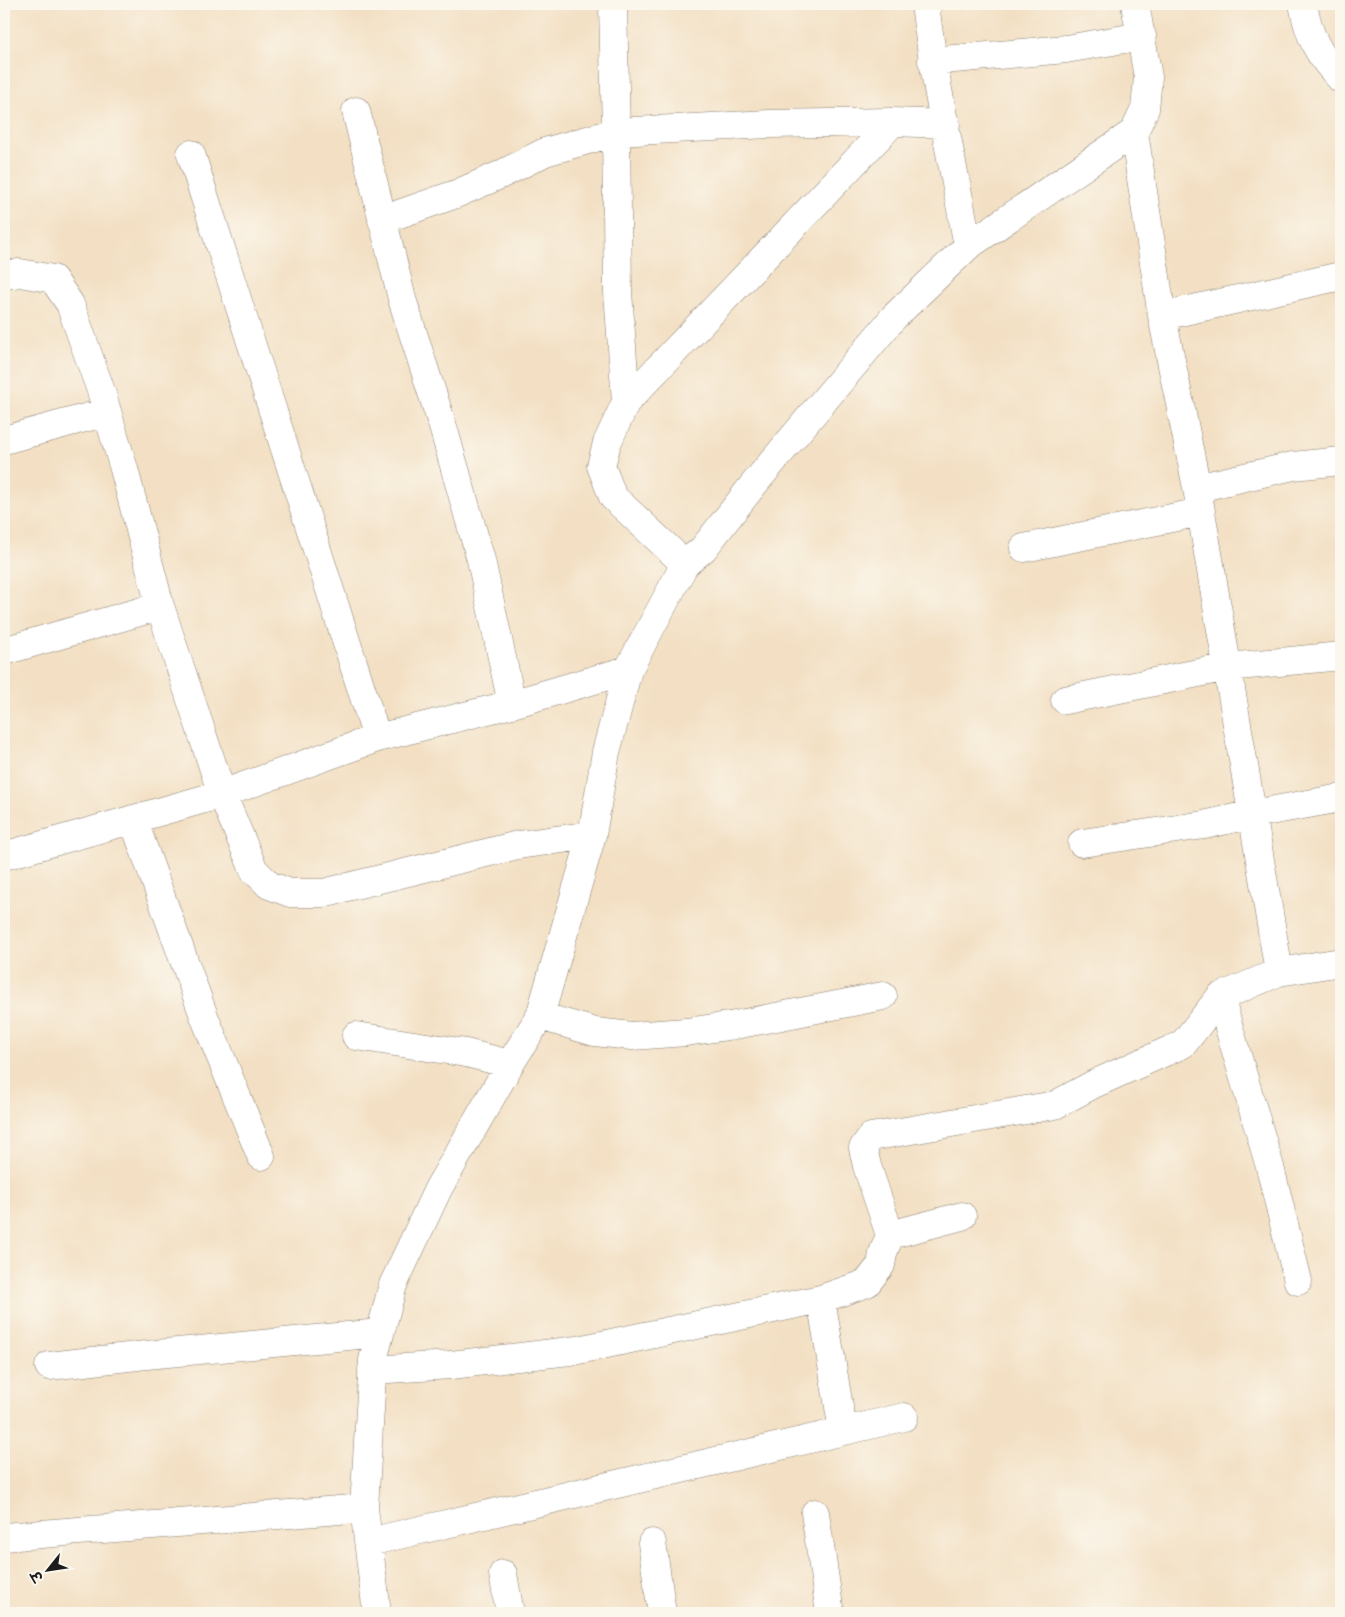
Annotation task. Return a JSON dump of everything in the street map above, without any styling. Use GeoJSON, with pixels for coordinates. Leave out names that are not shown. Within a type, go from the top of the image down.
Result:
{"type":"FeatureCollection","features":[{"type":"Feature","properties":{"kind":"street"},"geometry":{"type":"LineString","coordinates":[[613,4],[618,292],[626,402]]}},
{"type":"Feature","properties":{"kind":"street"},"geometry":{"type":"LineString","coordinates":[[924,4],[932,61],[946,124],[968,246]]}},
{"type":"Feature","properties":{"kind":"street"},"geometry":{"type":"LineString","coordinates":[[377,1613],[364,1508],[372,1370],[380,1333],[393,1285],[438,1189],[540,1016],[592,836],[606,752],[628,670],[685,564],[703,549],[754,484],[894,317],[968,246],[1134,132],[1145,108],[1148,77],[1135,4]]}},
{"type":"Feature","properties":{"kind":"street"},"geometry":{"type":"LineString","coordinates":[[1304,4],[1307,26],[1313,42],[1327,63],[1341,79]]}},
{"type":"Feature","properties":{"kind":"street"},"geometry":{"type":"LineString","coordinates":[[932,61],[1066,49],[1142,36]]}},
{"type":"Feature","properties":{"kind":"street"},"geometry":{"type":"LineString","coordinates":[[356,111],[402,299],[443,427],[481,560],[512,704]]}},
{"type":"Feature","properties":{"kind":"street"},"geometry":{"type":"LineString","coordinates":[[685,564],[614,496],[601,466],[608,443],[626,402],[893,122]]}},
{"type":"Feature","properties":{"kind":"street"},"geometry":{"type":"LineString","coordinates":[[382,220],[456,194],[500,175],[545,152],[616,132],[769,124],[893,122],[946,124]]}},
{"type":"Feature","properties":{"kind":"street"},"geometry":{"type":"LineString","coordinates":[[1134,132],[1162,316],[1199,500],[1279,972]]}},
{"type":"Feature","properties":{"kind":"street"},"geometry":{"type":"LineString","coordinates":[[191,154],[376,738]]}},
{"type":"Feature","properties":{"kind":"street"},"geometry":{"type":"LineString","coordinates":[[4,275],[20,273],[53,279],[70,304],[107,412],[160,606],[222,794],[254,870],[269,884],[290,894],[323,893],[518,845],[592,836]]}},
{"type":"Feature","properties":{"kind":"street"},"geometry":{"type":"LineString","coordinates":[[1162,316],[1341,276]]}},
{"type":"Feature","properties":{"kind":"street"},"geometry":{"type":"LineString","coordinates":[[4,440],[107,412]]}},
{"type":"Feature","properties":{"kind":"street"},"geometry":{"type":"LineString","coordinates":[[1024,548],[1199,500],[1293,466],[1341,460]]}},
{"type":"Feature","properties":{"kind":"street"},"geometry":{"type":"LineString","coordinates":[[4,651],[160,606]]}},
{"type":"Feature","properties":{"kind":"street"},"geometry":{"type":"LineString","coordinates":[[1065,700],[1228,667],[1341,656]]}},
{"type":"Feature","properties":{"kind":"street"},"geometry":{"type":"LineString","coordinates":[[4,856],[222,794],[376,738],[512,704],[628,670]]}},
{"type":"Feature","properties":{"kind":"street"},"geometry":{"type":"LineString","coordinates":[[1082,843],[1204,826],[1253,814],[1341,798]]}},
{"type":"Feature","properties":{"kind":"street"},"geometry":{"type":"LineString","coordinates":[[133,819],[204,1016],[261,1156]]}},
{"type":"Feature","properties":{"kind":"street"},"geometry":{"type":"LineString","coordinates":[[372,1370],[451,1365],[578,1350],[821,1299],[867,1283],[881,1265],[883,1253],[890,1235],[867,1166],[863,1148],[871,1136],[1055,1105],[1094,1084],[1183,1044],[1220,997],[1279,972],[1341,962]]}},
{"type":"Feature","properties":{"kind":"street"},"geometry":{"type":"LineString","coordinates":[[540,1016],[595,1032],[632,1036],[686,1032],[735,1025],[884,996]]}},
{"type":"Feature","properties":{"kind":"street"},"geometry":{"type":"LineString","coordinates":[[1220,997],[1270,1167],[1298,1281]]}},
{"type":"Feature","properties":{"kind":"street"},"geometry":{"type":"LineString","coordinates":[[356,1036],[466,1053],[510,1064]]}},
{"type":"Feature","properties":{"kind":"street"},"geometry":{"type":"LineString","coordinates":[[890,1235],[962,1216]]}},
{"type":"Feature","properties":{"kind":"street"},"geometry":{"type":"LineString","coordinates":[[821,1299],[843,1431]]}},
{"type":"Feature","properties":{"kind":"street"},"geometry":{"type":"LineString","coordinates":[[49,1366],[380,1333]]}},
{"type":"Feature","properties":{"kind":"street"},"geometry":{"type":"LineString","coordinates":[[369,1542],[904,1417]]}},
{"type":"Feature","properties":{"kind":"street"},"geometry":{"type":"LineString","coordinates":[[4,1537],[364,1508]]}},
{"type":"Feature","properties":{"kind":"street"},"geometry":{"type":"LineString","coordinates":[[815,1513],[830,1613]]}},
{"type":"Feature","properties":{"kind":"street"},"geometry":{"type":"LineString","coordinates":[[652,1544],[662,1613]]}},
{"type":"Feature","properties":{"kind":"street"},"geometry":{"type":"LineString","coordinates":[[503,1574],[510,1613]]}}]}
